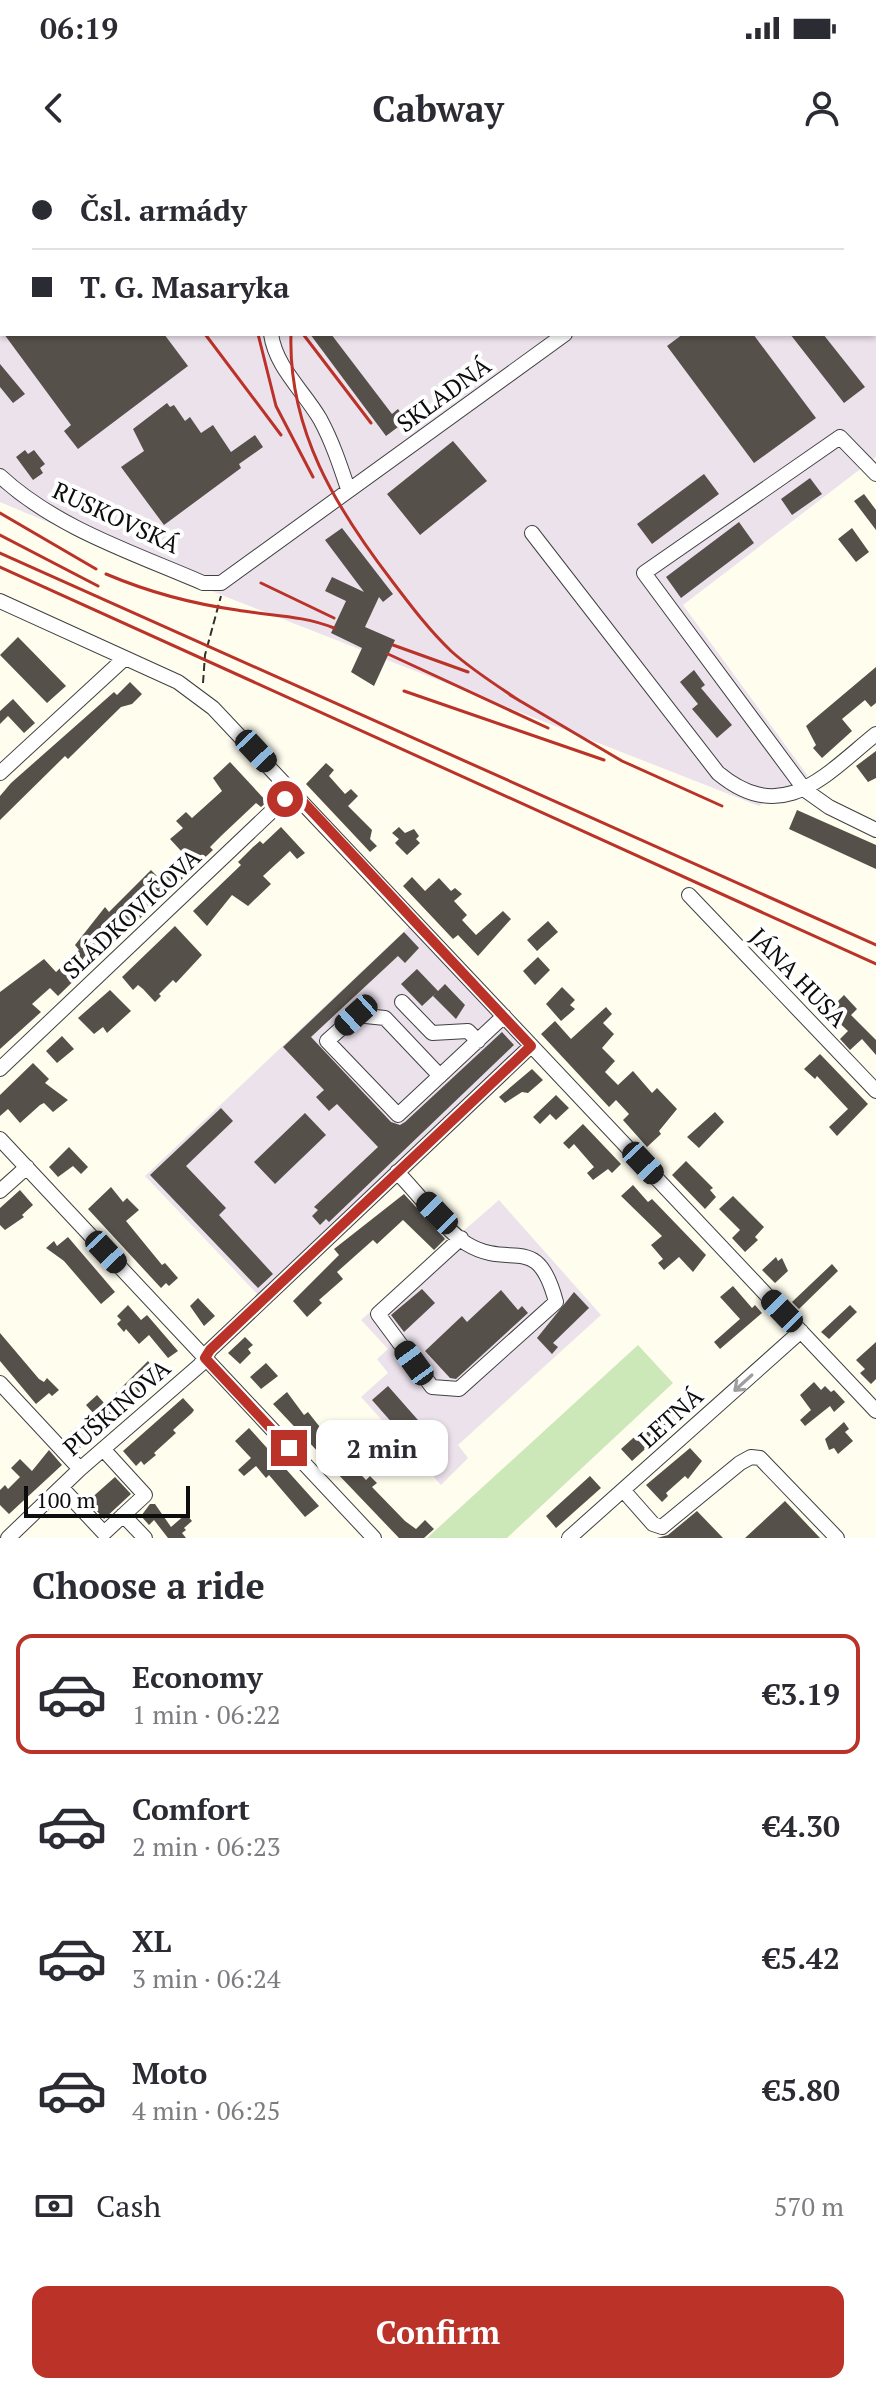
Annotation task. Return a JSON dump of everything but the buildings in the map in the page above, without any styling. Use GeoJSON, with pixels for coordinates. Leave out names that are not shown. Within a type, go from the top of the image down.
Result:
{"type":"FeatureCollection","features":[{"type":"Feature","properties":{"kind":"street"},"geometry":{"type":"LineString","coordinates":[[272,336],[282,366],[321,421],[348,489]]}},
{"type":"Feature","properties":{"kind":"street","name":"SKLADNÁ"},"geometry":{"type":"LineString","coordinates":[[221,583],[236,576],[348,489],[562,336]]}},
{"type":"Feature","properties":{"kind":"street"},"geometry":{"type":"LineString","coordinates":[[872,469],[840,437],[644,573],[805,790],[829,807],[876,830]]}},
{"type":"Feature","properties":{"kind":"street","name":"RUSKOVSKÁ"},"geometry":{"type":"LineString","coordinates":[[0,476],[39,507],[99,538],[203,583],[221,583]]}},
{"type":"Feature","properties":{"kind":"street"},"geometry":{"type":"LineString","coordinates":[[532,533],[718,773],[732,785],[760,795],[789,797],[805,790],[876,734]]}},
{"type":"Feature","properties":{"kind":"street"},"geometry":{"type":"LineString","coordinates":[[0,601],[178,682],[202,698],[876,1411]]}},
{"type":"Feature","properties":{"kind":"street"},"geometry":{"type":"LineString","coordinates":[[0,773],[125,658]]}},
{"type":"Feature","properties":{"kind":"street","name":"SLÁDKOVIČOVA"},"geometry":{"type":"LineString","coordinates":[[0,1069],[293,791]]}},
{"type":"Feature","properties":{"kind":"street","name":"JÁNA HUSA"},"geometry":{"type":"LineString","coordinates":[[689,895],[876,1091]]}},
{"type":"Feature","properties":{"kind":"street"},"geometry":{"type":"LineString","coordinates":[[402,1002],[432,1033],[468,1031],[478,1041]]}},
{"type":"Feature","properties":{"kind":"street"},"geometry":{"type":"LineString","coordinates":[[440,1076],[385,1018],[356,1015],[327,1041],[398,1115],[478,1041],[504,1016]]}},
{"type":"Feature","properties":{"kind":"street","name":"PUŠKINOVA"},"geometry":{"type":"LineString","coordinates":[[8,1538],[205,1358],[531,1046]]}},
{"type":"Feature","properties":{"kind":"street"},"geometry":{"type":"LineString","coordinates":[[0,1139],[374,1538]]}},
{"type":"Feature","properties":{"kind":"street"},"geometry":{"type":"LineString","coordinates":[[0,1191],[27,1167]]}},
{"type":"Feature","properties":{"kind":"street"},"geometry":{"type":"LineString","coordinates":[[397,1172],[461,1238],[488,1253],[523,1255],[537,1262],[548,1274],[556,1302],[459,1389],[445,1391],[432,1387],[378,1314],[461,1238]]}},
{"type":"Feature","properties":{"kind":"street","name":"LETNÁ"},"geometry":{"type":"LineString","coordinates":[[569,1538],[801,1331]]}},
{"type":"Feature","properties":{"kind":"street"},"geometry":{"type":"LineString","coordinates":[[0,1383],[80,1469]]}},
{"type":"Feature","properties":{"kind":"street"},"geometry":{"type":"LineString","coordinates":[[61,1487],[104,1533],[145,1495],[103,1449]]}},
{"type":"Feature","properties":{"kind":"street"},"geometry":{"type":"LineString","coordinates":[[623,1490],[653,1524],[662,1527],[740,1463],[751,1457],[760,1458],[837,1538]]}},
{"type":"Feature","properties":{"kind":"street"},"geometry":{"type":"LineString","coordinates":[[123,1515],[145,1538]]}},
{"type":"Feature","properties":{"kind":"path"},"geometry":{"type":"LineString","coordinates":[[202,698],[205,655],[219,606],[221,583]]}},
{"type":"Feature","properties":{"kind":"shaded area"},"geometry":{"type":"Polygon","coordinates":[[[0,336],[876,336],[876,457],[683,605],[808,776],[759,806],[219,594],[0,502],[0,336]]]}},
{"type":"Feature","properties":{"kind":"shaded area"},"geometry":{"type":"Polygon","coordinates":[[[415,921],[531,1046],[262,1299],[145,1176],[415,921]]]}},
{"type":"Feature","properties":{"kind":"shaded area"},"geometry":{"type":"Polygon","coordinates":[[[499,1200],[601,1315],[458,1445],[468,1458],[441,1485],[361,1397],[388,1373],[377,1359],[388,1349],[361,1320],[499,1200]]]}},
{"type":"Feature","properties":{"kind":"green space"},"geometry":{"type":"Polygon","coordinates":[[[638,1345],[673,1383],[507,1538],[427,1538],[638,1345]]]}},
{"type":"Feature","properties":{"kind":"railway"},"geometry":{"type":"LineString","coordinates":[[207,336],[281,435]]}},
{"type":"Feature","properties":{"kind":"railway"},"geometry":{"type":"LineString","coordinates":[[258,336],[276,406],[313,477]]}},
{"type":"Feature","properties":{"kind":"railway"},"geometry":{"type":"LineString","coordinates":[[291,336],[292,369],[307,435],[319,466],[352,525],[406,600],[443,643],[476,671],[520,701]]}},
{"type":"Feature","properties":{"kind":"railway"},"geometry":{"type":"LineString","coordinates":[[305,336],[371,423]]}},
{"type":"Feature","properties":{"kind":"railway"},"geometry":{"type":"LineString","coordinates":[[0,513],[96,569]]}},
{"type":"Feature","properties":{"kind":"railway"},"geometry":{"type":"LineString","coordinates":[[0,535],[98,586]]}},
{"type":"Feature","properties":{"kind":"railway"},"geometry":{"type":"LineString","coordinates":[[0,553],[876,945]]}},
{"type":"Feature","properties":{"kind":"railway"},"geometry":{"type":"LineString","coordinates":[[0,567],[876,964]]}},
{"type":"Feature","properties":{"kind":"railway"},"geometry":{"type":"LineString","coordinates":[[106,574],[187,600],[298,618],[334,628]]}},
{"type":"Feature","properties":{"kind":"railway"},"geometry":{"type":"LineString","coordinates":[[261,583],[334,618]]}},
{"type":"Feature","properties":{"kind":"railway"},"geometry":{"type":"LineString","coordinates":[[393,645],[468,672]]}},
{"type":"Feature","properties":{"kind":"railway"},"geometry":{"type":"LineString","coordinates":[[388,654],[548,728]]}},
{"type":"Feature","properties":{"kind":"railway"},"geometry":{"type":"LineString","coordinates":[[404,691],[604,760]]}},
{"type":"Feature","properties":{"kind":"railway"},"geometry":{"type":"LineString","coordinates":[[510,695],[622,761],[722,806]]}},
{"type":"Feature","properties":{"kind":"route"},"geometry":{"type":"LineString","coordinates":[[285,799],[293,791],[531,1046],[205,1358],[289,1448]]}}]}
